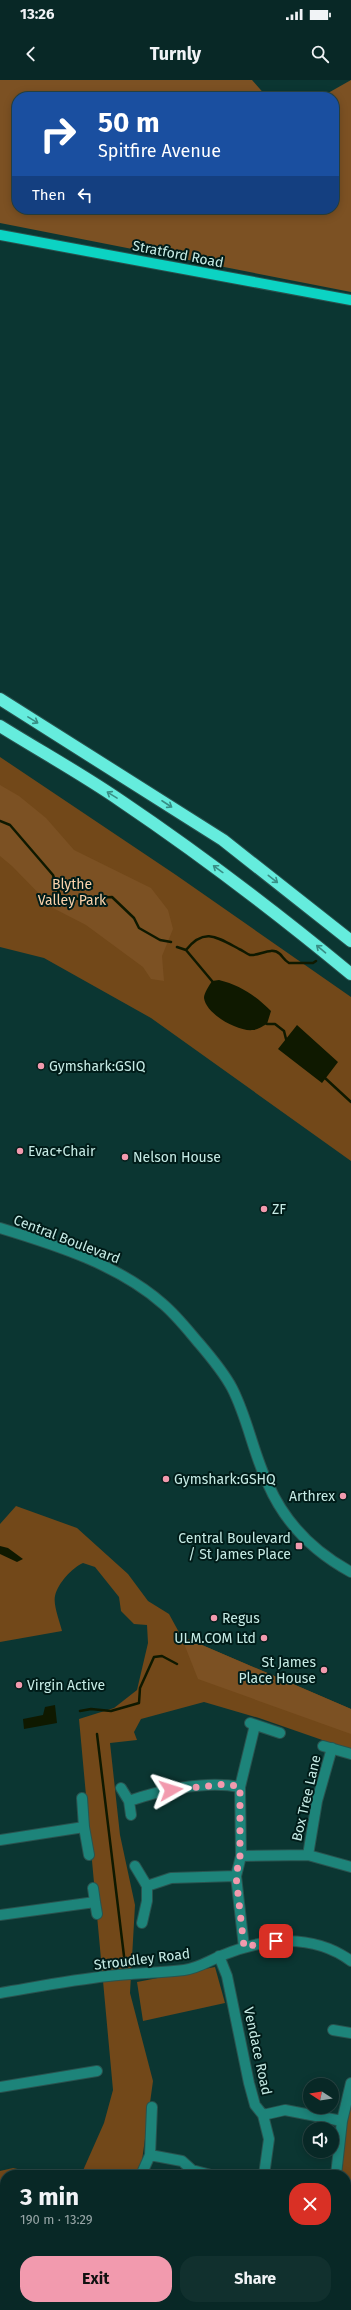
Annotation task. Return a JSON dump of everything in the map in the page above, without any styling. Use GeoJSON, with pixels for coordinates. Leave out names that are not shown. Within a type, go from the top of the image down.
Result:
{"type":"FeatureCollection","features":[{"type":"Feature","properties":{"kind":"highway"},"geometry":{"type":"LineString","coordinates":[[0,699],[223,840],[351,941]]}},
{"type":"Feature","properties":{"kind":"highway"},"geometry":{"type":"LineString","coordinates":[[0,726],[120,800],[211,864],[293,926],[351,974]]}},
{"type":"Feature","properties":{"kind":"main road","name":"Stratford Road"},"geometry":{"type":"LineString","coordinates":[[0,235],[351,300]]}},
{"type":"Feature","properties":{"kind":"street","name":"Central Boulevard"},"geometry":{"type":"LineString","coordinates":[[0,1228],[61,1249],[107,1268],[135,1283],[163,1304],[210,1355],[231,1387],[246,1420],[268,1484],[284,1515],[307,1542],[335,1564],[351,1572]]}},
{"type":"Feature","properties":{"kind":"street"},"geometry":{"type":"LineString","coordinates":[[244,1947],[236,1876],[240,1856],[240,1787],[253,1724],[280,1733]]}},
{"type":"Feature","properties":{"kind":"street","name":"Box Tree Lane"},"geometry":{"type":"LineString","coordinates":[[308,1855],[328,1747],[351,1754]]}},
{"type":"Feature","properties":{"kind":"street"},"geometry":{"type":"LineString","coordinates":[[129,1801],[157,1792],[226,1784],[240,1787]]}},
{"type":"Feature","properties":{"kind":"street"},"geometry":{"type":"LineString","coordinates":[[121,1788],[129,1801],[131,1815]]}},
{"type":"Feature","properties":{"kind":"street"},"geometry":{"type":"LineString","coordinates":[[82,1798],[84,1827],[90,1855]]}},
{"type":"Feature","properties":{"kind":"street"},"geometry":{"type":"LineString","coordinates":[[0,1840],[84,1827]]}},
{"type":"Feature","properties":{"kind":"street"},"geometry":{"type":"LineString","coordinates":[[240,1856],[308,1855],[351,1867]]}},
{"type":"Feature","properties":{"kind":"street"},"geometry":{"type":"LineString","coordinates":[[136,1866],[147,1886],[147,1902],[142,1923]]}},
{"type":"Feature","properties":{"kind":"street"},"geometry":{"type":"LineString","coordinates":[[147,1886],[172,1878],[236,1876]]}},
{"type":"Feature","properties":{"kind":"street"},"geometry":{"type":"LineString","coordinates":[[93,1888],[97,1914]]}},
{"type":"Feature","properties":{"kind":"street"},"geometry":{"type":"LineString","coordinates":[[0,1915],[95,1902]]}},
{"type":"Feature","properties":{"kind":"street","name":"Stroudley Road"},"geometry":{"type":"LineString","coordinates":[[0,1993],[108,1976],[189,1969],[244,1947],[286,1940],[329,1949],[351,1961]]}},
{"type":"Feature","properties":{"kind":"street","name":"Vendace Road"},"geometry":{"type":"LineString","coordinates":[[219,1956],[227,1976],[255,2105],[263,2115],[269,2139],[265,2170]]}},
{"type":"Feature","properties":{"kind":"street"},"geometry":{"type":"LineString","coordinates":[[333,2030],[351,2033]]}},
{"type":"Feature","properties":{"kind":"street"},"geometry":{"type":"LineString","coordinates":[[0,2087],[97,2071]]}},
{"type":"Feature","properties":{"kind":"street"},"geometry":{"type":"LineString","coordinates":[[337,2170],[342,2121],[351,2084]]}},
{"type":"Feature","properties":{"kind":"street"},"geometry":{"type":"LineString","coordinates":[[143,2170],[150,2155],[152,2107]]}},
{"type":"Feature","properties":{"kind":"street"},"geometry":{"type":"LineString","coordinates":[[263,2115],[286,2110],[342,2121]]}},
{"type":"Feature","properties":{"kind":"street"},"geometry":{"type":"LineString","coordinates":[[150,2155],[182,2161],[192,2170]]}},
{"type":"Feature","properties":{"kind":"green space"},"geometry":{"type":"Polygon","coordinates":[[[0,80],[252,80],[263,92],[12,92],[12,214],[339,214],[339,92],[330,92],[351,80],[351,292],[0,223],[0,80]]]}},
{"type":"Feature","properties":{"kind":"green space","name":"Blythe Valley Park"},"geometry":{"type":"Polygon","coordinates":[[[0,757],[176,875],[351,997],[351,1161],[151,1018],[44,958],[0,947],[0,757]]]}},
{"type":"Feature","properties":{"kind":"green space"},"geometry":{"type":"Polygon","coordinates":[[[0,785],[19,796],[46,818],[74,850],[151,888],[168,910],[173,929],[162,956],[164,981],[151,979],[143,967],[86,925],[53,908],[12,866],[0,856],[0,785]]]}},
{"type":"Feature","properties":{"kind":"green space"},"geometry":{"type":"Polygon","coordinates":[[[16,1506],[77,1528],[128,1574],[148,1601],[169,1614],[181,1636],[351,1709],[351,1750],[259,1718],[204,1702],[141,1719],[134,1732],[137,1740],[110,1743],[120,1835],[135,1905],[130,1993],[153,2081],[141,2170],[83,2170],[104,2123],[113,2090],[79,1719],[114,1708],[137,1690],[148,1643],[147,1625],[134,1624],[121,1611],[119,1597],[95,1567],[83,1563],[74,1568],[66,1576],[59,1586],[55,1596],[56,1609],[62,1631],[0,1642],[0,1524],[16,1506]]]}},
{"type":"Feature","properties":{"kind":"green space"},"geometry":{"type":"Polygon","coordinates":[[[181,1636],[351,1709],[351,1734],[198,1679],[181,1636]]]}},
{"type":"Feature","properties":{"kind":"green space"},"geometry":{"type":"Polygon","coordinates":[[[215,1967],[225,2003],[143,2021],[137,1982],[215,1967]]]}},
{"type":"Feature","properties":{"kind":"green space"},"geometry":{"type":"Polygon","coordinates":[[[351,2084],[351,2170],[339,2170],[351,2084]]]}},
{"type":"Feature","properties":{"kind":"green space"},"geometry":{"type":"Polygon","coordinates":[[[13,2168],[22,2170],[4,2170],[13,2168]]]}},
{"type":"Feature","properties":{"kind":"shaded area"},"geometry":{"type":"Polygon","coordinates":[[[219,980],[241,988],[271,1011],[267,1024],[253,1030],[247,1030],[231,1025],[216,1016],[206,1004],[204,996],[212,981],[219,980]]]}},
{"type":"Feature","properties":{"kind":"shaded area"},"geometry":{"type":"Polygon","coordinates":[[[297,1025],[338,1062],[322,1083],[278,1049],[297,1025]]]}},
{"type":"Feature","properties":{"kind":"shaded area"},"geometry":{"type":"Polygon","coordinates":[[[0,1546],[8,1548],[23,1559],[17,1562],[0,1554],[0,1546]]]}},
{"type":"Feature","properties":{"kind":"shaded area"},"geometry":{"type":"Polygon","coordinates":[[[55,1705],[57,1723],[24,1729],[23,1719],[43,1715],[45,1707],[55,1705]]]}},
{"type":"Feature","properties":{"kind":"waterway"},"geometry":{"type":"LineString","coordinates":[[0,821],[10,825],[53,875],[60,896],[79,899],[112,897],[134,918],[139,928],[160,940],[171,942]]}},
{"type":"Feature","properties":{"kind":"waterway"},"geometry":{"type":"LineString","coordinates":[[177,947],[186,950],[199,938],[211,936],[250,955],[273,951],[280,954],[289,963],[313,963],[316,961]]}},
{"type":"Feature","properties":{"kind":"waterway"},"geometry":{"type":"LineString","coordinates":[[186,950],[212,981]]}},
{"type":"Feature","properties":{"kind":"waterway"},"geometry":{"type":"LineString","coordinates":[[267,1024],[275,1024],[284,1031],[286,1039]]}},
{"type":"Feature","properties":{"kind":"waterway"},"geometry":{"type":"LineString","coordinates":[[325,1078],[351,1102]]}},
{"type":"Feature","properties":{"kind":"waterway"},"geometry":{"type":"LineString","coordinates":[[80,1711],[91,1709],[111,1711],[139,1703],[140,1688],[154,1657],[162,1656],[177,1664]]}},
{"type":"Feature","properties":{"kind":"waterway"},"geometry":{"type":"LineString","coordinates":[[97,1734],[124,1956]]}},
{"type":"Feature","properties":{"kind":"place","name":"Gymshark:GSIQ"},"geometry":{"type":"Point","coordinates":[41,1066]}},
{"type":"Feature","properties":{"kind":"place","name":"Evac+Chair"},"geometry":{"type":"Point","coordinates":[20,1151]}},
{"type":"Feature","properties":{"kind":"place","name":"Nelson House"},"geometry":{"type":"Point","coordinates":[125,1157]}},
{"type":"Feature","properties":{"kind":"place","name":"ZF"},"geometry":{"type":"Point","coordinates":[264,1209]}},
{"type":"Feature","properties":{"kind":"place","name":"Gymshark:GSHQ"},"geometry":{"type":"Point","coordinates":[166,1479]}},
{"type":"Feature","properties":{"kind":"place","name":"Arthrex"},"geometry":{"type":"Point","coordinates":[343,1496]}},
{"type":"Feature","properties":{"kind":"place","name":"Central Boulevard / St James Place"},"geometry":{"type":"Point","coordinates":[299,1546]}},
{"type":"Feature","properties":{"kind":"place","name":"Regus"},"geometry":{"type":"Point","coordinates":[214,1618]}},
{"type":"Feature","properties":{"kind":"place","name":"ULM.COM Ltd"},"geometry":{"type":"Point","coordinates":[264,1638]}},
{"type":"Feature","properties":{"kind":"place","name":"St James Place House"},"geometry":{"type":"Point","coordinates":[324,1670]}},
{"type":"Feature","properties":{"kind":"place","name":"Virgin Active"},"geometry":{"type":"Point","coordinates":[19,1685]}},
{"type":"Feature","properties":{"kind":"route"},"geometry":{"type":"LineString","coordinates":[[171,1790],[226,1784],[240,1787],[240,1856],[236,1876],[237,1902],[244,1947],[276,1941]]}}]}
